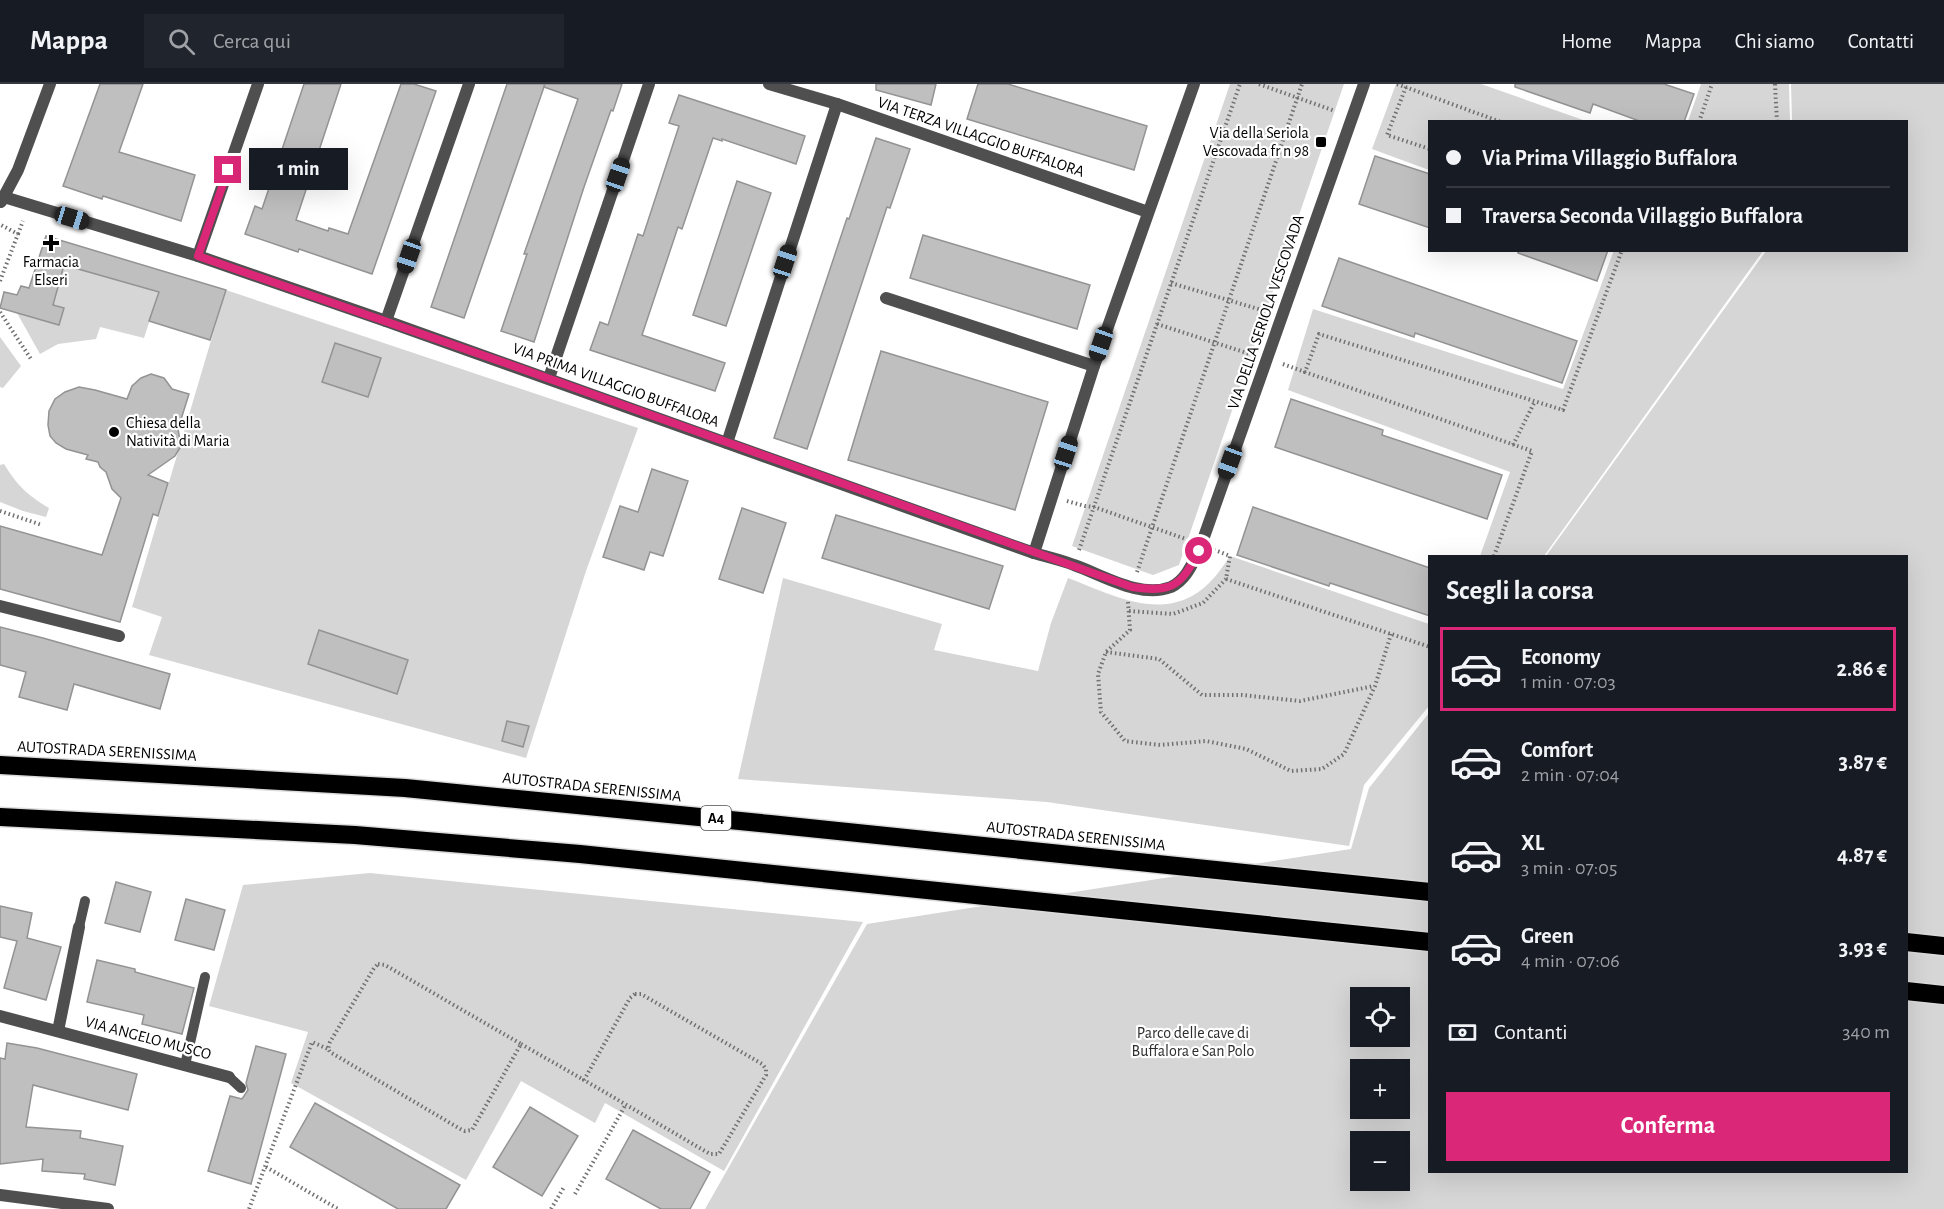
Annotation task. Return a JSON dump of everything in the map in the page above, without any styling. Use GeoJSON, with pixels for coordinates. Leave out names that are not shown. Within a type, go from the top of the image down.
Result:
{"type":"FeatureCollection","features":[{"type":"Feature","properties":{"kind":"highway","name":"AUTOSTRADA SERENISSIMA"},"geometry":{"type":"LineString","coordinates":[[0,765],[405,788],[1428,892]]}},
{"type":"Feature","properties":{"kind":"highway"},"geometry":{"type":"LineString","coordinates":[[0,817],[355,835],[568,853],[1428,942]]}},
{"type":"Feature","properties":{"kind":"highway"},"geometry":{"type":"LineString","coordinates":[[1908,942],[1944,946]]}},
{"type":"Feature","properties":{"kind":"highway"},"geometry":{"type":"LineString","coordinates":[[1908,992],[1944,995]]}},
{"type":"Feature","properties":{"kind":"street"},"geometry":{"type":"LineString","coordinates":[[2,200],[18,170],[50,84]]}},
{"type":"Feature","properties":{"kind":"street"},"geometry":{"type":"LineString","coordinates":[[198,256],[258,84]]}},
{"type":"Feature","properties":{"kind":"street"},"geometry":{"type":"LineString","coordinates":[[386,321],[469,84]]}},
{"type":"Feature","properties":{"kind":"street"},"geometry":{"type":"LineString","coordinates":[[549,378],[649,84]]}},
{"type":"Feature","properties":{"kind":"street","name":"VIA TERZA VILLAGGIO BUFFALORA"},"geometry":{"type":"LineString","coordinates":[[769,84],[837,105],[1149,212]]}},
{"type":"Feature","properties":{"kind":"street"},"geometry":{"type":"LineString","coordinates":[[1034,553],[1094,366],[1194,84]]}},
{"type":"Feature","properties":{"kind":"street","name":"VIA DELLA SERIOLA VESCOVADA"},"geometry":{"type":"LineString","coordinates":[[1200,548],[1364,84]]}},
{"type":"Feature","properties":{"kind":"street"},"geometry":{"type":"LineString","coordinates":[[727,443],[837,105]]}},
{"type":"Feature","properties":{"kind":"street","name":"VIA PRIMA VILLAGGIO BUFFALORA"},"geometry":{"type":"LineString","coordinates":[[2,200],[198,256],[549,378],[1132,587],[1153,590],[1172,586],[1186,575],[1200,548]]}},
{"type":"Feature","properties":{"kind":"street"},"geometry":{"type":"LineString","coordinates":[[886,298],[1094,366]]}},
{"type":"Feature","properties":{"kind":"street"},"geometry":{"type":"LineString","coordinates":[[0,606],[119,636]]}},
{"type":"Feature","properties":{"kind":"street","name":"VIA ANGELO MUSCO"},"geometry":{"type":"LineString","coordinates":[[58,1030],[80,927]]}},
{"type":"Feature","properties":{"kind":"street","name":"VIA ANGELO MUSCO"},"geometry":{"type":"LineString","coordinates":[[0,1016],[229,1077]]}},
{"type":"Feature","properties":{"kind":"street"},"geometry":{"type":"LineString","coordinates":[[0,1196],[108,1209]]}},
{"type":"Feature","properties":{"kind":"lane"},"geometry":{"type":"LineString","coordinates":[[80,927],[84,901]]}},
{"type":"Feature","properties":{"kind":"lane"},"geometry":{"type":"LineString","coordinates":[[185,1065],[205,977]]}},
{"type":"Feature","properties":{"kind":"lane"},"geometry":{"type":"LineString","coordinates":[[229,1077],[242,1088]]}},
{"type":"Feature","properties":{"kind":"path"},"geometry":{"type":"LineString","coordinates":[[1073,565],[1240,84]]}},
{"type":"Feature","properties":{"kind":"path"},"geometry":{"type":"LineString","coordinates":[[1259,84],[1335,111]]}},
{"type":"Feature","properties":{"kind":"path"},"geometry":{"type":"LineString","coordinates":[[1302,84],[1132,587],[1128,601],[1130,630],[1106,652],[1098,674],[1101,712],[1125,741],[1160,745],[1206,741],[1246,750],[1291,771],[1322,770],[1344,754],[1375,686],[1391,634]]}},
{"type":"Feature","properties":{"kind":"path"},"geometry":{"type":"LineString","coordinates":[[1397,84],[1496,120]]}},
{"type":"Feature","properties":{"kind":"path"},"geometry":{"type":"LineString","coordinates":[[1700,120],[1712,84]]}},
{"type":"Feature","properties":{"kind":"path"},"geometry":{"type":"LineString","coordinates":[[1775,84],[1777,120]]}},
{"type":"Feature","properties":{"kind":"path"},"geometry":{"type":"LineString","coordinates":[[1406,87],[1387,135],[1428,148]]}},
{"type":"Feature","properties":{"kind":"path"},"geometry":{"type":"LineString","coordinates":[[0,281],[24,219]]}},
{"type":"Feature","properties":{"kind":"path"},"geometry":{"type":"LineString","coordinates":[[1,225],[18,234]]}},
{"type":"Feature","properties":{"kind":"path"},"geometry":{"type":"LineString","coordinates":[[1494,555],[1532,451],[1305,372],[1318,334],[1563,410],[1621,252]]}},
{"type":"Feature","properties":{"kind":"path"},"geometry":{"type":"LineString","coordinates":[[1171,283],[1266,311]]}},
{"type":"Feature","properties":{"kind":"path"},"geometry":{"type":"LineString","coordinates":[[0,312],[31,359]]}},
{"type":"Feature","properties":{"kind":"path"},"geometry":{"type":"LineString","coordinates":[[1157,324],[1215,343]]}},
{"type":"Feature","properties":{"kind":"path"},"geometry":{"type":"LineString","coordinates":[[1514,445],[1535,401]]}},
{"type":"Feature","properties":{"kind":"path"},"geometry":{"type":"LineString","coordinates":[[1052,496],[1094,507],[1152,527],[1200,548],[1230,556],[1226,579],[1203,603],[1173,614],[1128,612]]}},
{"type":"Feature","properties":{"kind":"path"},"geometry":{"type":"LineString","coordinates":[[0,510],[42,525]]}},
{"type":"Feature","properties":{"kind":"path"},"geometry":{"type":"LineString","coordinates":[[1226,579],[1428,646]]}},
{"type":"Feature","properties":{"kind":"path"},"geometry":{"type":"LineString","coordinates":[[1106,652],[1159,659],[1202,695],[1242,695],[1300,701],[1375,686]]}},
{"type":"Feature","properties":{"kind":"path"},"geometry":{"type":"LineString","coordinates":[[328,1049],[374,968],[381,964],[710,1154],[716,1155],[721,1152],[766,1075],[766,1069],[762,1064],[638,993],[630,998],[584,1080]]}},
{"type":"Feature","properties":{"kind":"path"},"geometry":{"type":"LineString","coordinates":[[249,1209],[312,1042],[328,1049],[465,1131],[472,1130],[521,1044]]}},
{"type":"Feature","properties":{"kind":"path"},"geometry":{"type":"LineString","coordinates":[[575,1194],[626,1104]]}},
{"type":"Feature","properties":{"kind":"path"},"geometry":{"type":"LineString","coordinates":[[266,1167],[338,1209]]}},
{"type":"Feature","properties":{"kind":"path"},"geometry":{"type":"LineString","coordinates":[[551,1209],[564,1187]]}},
{"type":"Feature","properties":{"kind":"green space"},"geometry":{"type":"Polygon","coordinates":[[[1230,84],[1344,84],[1179,565],[1153,575],[1072,546],[1230,84]]]}},
{"type":"Feature","properties":{"kind":"green space"},"geometry":{"type":"Polygon","coordinates":[[[1396,84],[1481,84],[1583,120],[1428,120],[1428,170],[1372,149],[1396,84]]]}},
{"type":"Feature","properties":{"kind":"green space"},"geometry":{"type":"Polygon","coordinates":[[[1701,84],[1789,84],[1790,120],[1688,120],[1701,84]]]}},
{"type":"Feature","properties":{"kind":"green space","name":"Parco delle cave di Buffalora e San Polo"},"geometry":{"type":"Polygon","coordinates":[[[1791,84],[1944,84],[1944,1209],[705,1209],[867,924],[1351,849],[1369,788],[1428,714],[1428,1173],[1908,1173],[1908,555],[1547,555],[1765,252],[1908,252],[1908,120],[1792,120],[1791,84]]]}},
{"type":"Feature","properties":{"kind":"green space"},"geometry":{"type":"Polygon","coordinates":[[[1613,252],[1762,252],[1545,555],[1480,555],[1510,472],[1288,390],[1313,309],[1563,389],[1613,252]]]}},
{"type":"Feature","properties":{"kind":"green space"},"geometry":{"type":"Polygon","coordinates":[[[64,265],[159,292],[144,338],[100,327],[96,339],[58,344],[40,354],[17,313],[59,325],[64,309],[53,305],[64,265]]]}},
{"type":"Feature","properties":{"kind":"green space"},"geometry":{"type":"Polygon","coordinates":[[[226,290],[638,428],[586,571],[526,758],[149,655],[162,617],[132,607],[226,290]]]}},
{"type":"Feature","properties":{"kind":"green space"},"geometry":{"type":"Polygon","coordinates":[[[0,337],[21,366],[3,388],[0,387],[0,337]]]}},
{"type":"Feature","properties":{"kind":"green space"},"geometry":{"type":"Polygon","coordinates":[[[4,464],[23,489],[49,508],[46,517],[0,502],[0,465],[4,464]]]}},
{"type":"Feature","properties":{"kind":"green space"},"geometry":{"type":"Polygon","coordinates":[[[1230,556],[1428,624],[1428,707],[1364,785],[1349,846],[1047,802],[738,779],[783,578],[942,624],[934,650],[1038,671],[1051,623],[1068,578],[1113,596],[1145,604],[1161,604],[1177,602],[1192,596],[1204,588],[1230,556]]]}},
{"type":"Feature","properties":{"kind":"green space"},"geometry":{"type":"Polygon","coordinates":[[[370,873],[863,922],[724,1171],[605,1103],[595,1123],[521,1081],[466,1180],[291,1083],[308,1032],[209,1006],[243,885],[370,873]]]}},
{"type":"Feature","properties":{"kind":"building"},"geometry":{"type":"Polygon","coordinates":[[[100,84],[143,84],[119,152],[195,175],[181,221],[63,186],[100,84]]]}},
{"type":"Feature","properties":{"kind":"building"},"geometry":{"type":"Polygon","coordinates":[[[304,84],[341,84],[296,220],[328,231],[329,228],[348,234],[401,84],[414,84],[436,91],[372,274],[299,249],[298,252],[245,234],[255,206],[262,209],[304,84]]]}},
{"type":"Feature","properties":{"kind":"building"},"geometry":{"type":"Polygon","coordinates":[[[507,84],[545,84],[464,318],[431,307],[507,84]]]}},
{"type":"Feature","properties":{"kind":"building"},"geometry":{"type":"Polygon","coordinates":[[[545,84],[622,84],[584,187],[534,342],[501,331],[527,254],[524,254],[578,99],[544,87],[545,84]]]}},
{"type":"Feature","properties":{"kind":"building"},"geometry":{"type":"Polygon","coordinates":[[[876,84],[936,84],[931,105],[876,90],[876,84]]]}},
{"type":"Feature","properties":{"kind":"building"},"geometry":{"type":"Polygon","coordinates":[[[978,84],[1008,84],[1147,126],[1134,170],[967,119],[978,84]]]}},
{"type":"Feature","properties":{"kind":"building"},"geometry":{"type":"Polygon","coordinates":[[[1515,84],[1664,84],[1694,94],[1685,120],[1637,120],[1593,104],[1590,113],[1515,87],[1515,84]]]}},
{"type":"Feature","properties":{"kind":"building"},"geometry":{"type":"Polygon","coordinates":[[[679,95],[805,136],[796,164],[713,138],[682,229],[678,227],[642,335],[725,363],[715,391],[590,350],[600,322],[608,325],[638,234],[643,236],[679,126],[669,123],[679,95]]]}},
{"type":"Feature","properties":{"kind":"building"},"geometry":{"type":"Polygon","coordinates":[[[876,138],[910,149],[890,208],[887,207],[807,449],[774,438],[876,138]]]}},
{"type":"Feature","properties":{"kind":"building"},"geometry":{"type":"Polygon","coordinates":[[[1375,156],[1428,173],[1428,227],[1359,204],[1375,156]]]}},
{"type":"Feature","properties":{"kind":"building"},"geometry":{"type":"Polygon","coordinates":[[[737,181],[771,193],[726,326],[693,315],[737,181]]]}},
{"type":"Feature","properties":{"kind":"building"},"geometry":{"type":"Polygon","coordinates":[[[923,235],[1090,285],[1077,329],[910,278],[923,235]]]}},
{"type":"Feature","properties":{"kind":"building"},"geometry":{"type":"Polygon","coordinates":[[[46,236],[226,290],[210,340],[149,321],[159,292],[64,265],[53,305],[64,308],[59,325],[0,308],[4,292],[17,295],[21,286],[29,288],[46,236]]]}},
{"type":"Feature","properties":{"kind":"building"},"geometry":{"type":"Polygon","coordinates":[[[1518,252],[1607,252],[1597,281],[1518,252]]]}},
{"type":"Feature","properties":{"kind":"building"},"geometry":{"type":"Polygon","coordinates":[[[1339,258],[1577,341],[1562,383],[1415,333],[1414,337],[1322,306],[1339,258]]]}},
{"type":"Feature","properties":{"kind":"building"},"geometry":{"type":"Polygon","coordinates":[[[335,343],[381,358],[368,397],[322,382],[335,343]]]}},
{"type":"Feature","properties":{"kind":"building"},"geometry":{"type":"Polygon","coordinates":[[[881,351],[1048,402],[1015,510],[848,460],[881,351]]]}},
{"type":"Feature","properties":{"kind":"building"},"geometry":{"type":"Polygon","coordinates":[[[151,374],[164,378],[172,389],[189,394],[178,429],[181,446],[175,456],[148,475],[168,483],[158,516],[153,514],[120,622],[0,589],[0,526],[102,555],[121,498],[112,489],[106,472],[98,462],[86,459],[88,455],[66,449],[50,436],[49,411],[55,399],[79,387],[127,399],[132,386],[141,378],[151,374]]]}},
{"type":"Feature","properties":{"kind":"building"},"geometry":{"type":"Polygon","coordinates":[[[1291,399],[1383,430],[1382,435],[1502,475],[1487,519],[1275,447],[1291,399]]]}},
{"type":"Feature","properties":{"kind":"building"},"geometry":{"type":"Polygon","coordinates":[[[652,469],[688,481],[663,556],[650,552],[644,570],[603,557],[620,506],[638,512],[652,469]]]}},
{"type":"Feature","properties":{"kind":"building"},"geometry":{"type":"Polygon","coordinates":[[[1253,507],[1428,567],[1428,615],[1330,583],[1329,586],[1237,555],[1253,507]]]}},
{"type":"Feature","properties":{"kind":"building"},"geometry":{"type":"Polygon","coordinates":[[[742,508],[786,523],[763,593],[719,579],[742,508]]]}},
{"type":"Feature","properties":{"kind":"building"},"geometry":{"type":"Polygon","coordinates":[[[836,515],[1003,566],[989,609],[822,558],[836,515]]]}},
{"type":"Feature","properties":{"kind":"building"},"geometry":{"type":"Polygon","coordinates":[[[0,627],[170,674],[160,709],[74,684],[67,710],[19,697],[26,672],[0,665],[0,627]]]}},
{"type":"Feature","properties":{"kind":"building"},"geometry":{"type":"Polygon","coordinates":[[[319,630],[408,660],[397,694],[308,664],[319,630]]]}},
{"type":"Feature","properties":{"kind":"building"},"geometry":{"type":"Polygon","coordinates":[[[507,721],[529,726],[523,747],[502,741],[507,721]]]}},
{"type":"Feature","properties":{"kind":"building"},"geometry":{"type":"Polygon","coordinates":[[[116,882],[151,892],[140,932],[105,923],[116,882]]]}},
{"type":"Feature","properties":{"kind":"building"},"geometry":{"type":"Polygon","coordinates":[[[186,899],[225,910],[214,950],[175,940],[186,899]]]}},
{"type":"Feature","properties":{"kind":"building"},"geometry":{"type":"Polygon","coordinates":[[[0,906],[32,913],[27,938],[61,947],[46,1000],[4,988],[17,941],[0,937],[0,906]]]}},
{"type":"Feature","properties":{"kind":"building"},"geometry":{"type":"Polygon","coordinates":[[[97,960],[135,969],[135,972],[194,988],[182,1034],[142,1024],[144,1015],[87,1002],[97,960]]]}},
{"type":"Feature","properties":{"kind":"building"},"geometry":{"type":"Polygon","coordinates":[[[7,1043],[37,1048],[137,1074],[128,1110],[33,1085],[26,1127],[81,1131],[80,1138],[123,1146],[115,1185],[84,1179],[85,1174],[42,1171],[43,1159],[0,1164],[0,1058],[5,1059],[7,1043]]]}},
{"type":"Feature","properties":{"kind":"building"},"geometry":{"type":"Polygon","coordinates":[[[256,1046],[286,1054],[251,1184],[208,1171],[230,1096],[242,1099],[248,1090],[246,1083],[256,1046]]]}},
{"type":"Feature","properties":{"kind":"building"},"geometry":{"type":"Polygon","coordinates":[[[315,1103],[460,1185],[446,1209],[398,1209],[290,1147],[315,1103]]]}},
{"type":"Feature","properties":{"kind":"building"},"geometry":{"type":"Polygon","coordinates":[[[530,1107],[578,1136],[542,1196],[493,1167],[530,1107]]]}},
{"type":"Feature","properties":{"kind":"building"},"geometry":{"type":"Polygon","coordinates":[[[633,1130],[710,1172],[690,1209],[661,1209],[606,1179],[633,1130]]]}},
{"type":"Feature","properties":{"kind":"place","name":"Via della Seriola Vescovada fr n 98"},"geometry":{"type":"Point","coordinates":[1321,142]}},
{"type":"Feature","properties":{"kind":"place","name":"Farmacia Elseri"},"geometry":{"type":"Point","coordinates":[51,243]}},
{"type":"Feature","properties":{"kind":"place","name":"Chiesa della Natività di Maria"},"geometry":{"type":"Point","coordinates":[114,432]}},
{"type":"Feature","properties":{"kind":"route"},"geometry":{"type":"LineString","coordinates":[[228,170],[198,256],[1132,587],[1153,590],[1172,586],[1186,575],[1199,551]]}}]}
